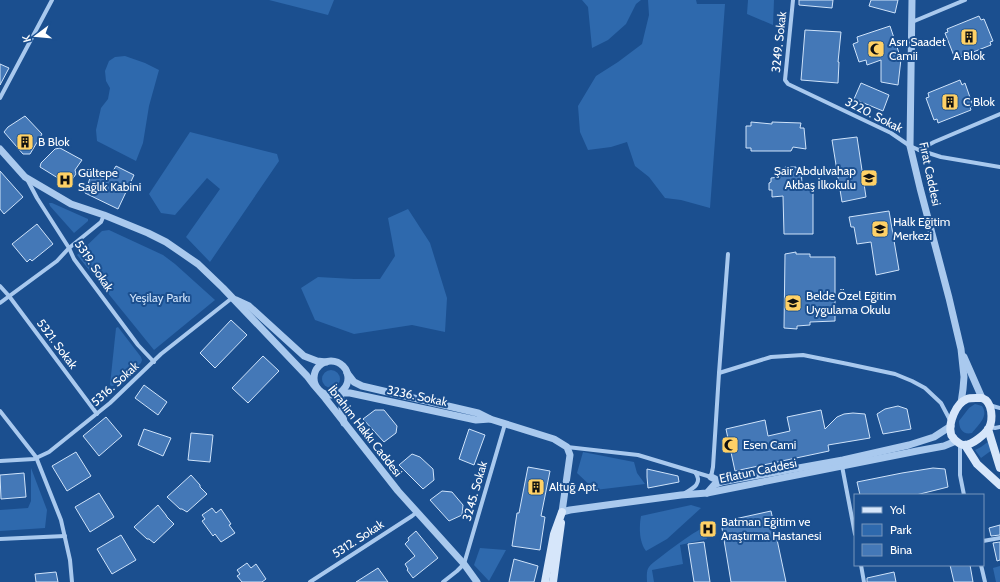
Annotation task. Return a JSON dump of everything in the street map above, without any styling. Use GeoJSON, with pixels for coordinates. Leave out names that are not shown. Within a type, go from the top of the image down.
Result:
{"type":"FeatureCollection","features":[{"type":"Feature","properties":{"kind":"main road"},"geometry":{"type":"LineString","coordinates":[[960,444],[972,443],[982,436],[989,428],[992,420],[991,409],[982,398],[967,399],[961,403],[954,412],[951,424],[951,434],[977,464],[1000,485]]}},
{"type":"Feature","properties":{"kind":"main road"},"geometry":{"type":"LineString","coordinates":[[989,428],[1000,468]]}},
{"type":"Feature","properties":{"kind":"main road"},"geometry":{"type":"LineString","coordinates":[[545,582],[554,534],[562,512]]}},
{"type":"Feature","properties":{"kind":"main road"},"geometry":{"type":"LineString","coordinates":[[554,582],[562,512]]}},
{"type":"Feature","properties":{"kind":"street"},"geometry":{"type":"LineString","coordinates":[[0,98],[52,0]]}},
{"type":"Feature","properties":{"kind":"street","name":"3249. Sokak"},"geometry":{"type":"LineString","coordinates":[[788,84],[785,80],[794,0]]}},
{"type":"Feature","properties":{"kind":"street","name":"Fırat Caddesi"},"geometry":{"type":"LineString","coordinates":[[912,0],[910,146],[961,349]]}},
{"type":"Feature","properties":{"kind":"street"},"geometry":{"type":"LineString","coordinates":[[911,22],[965,0]]}},
{"type":"Feature","properties":{"kind":"street","name":"3220. Sokak"},"geometry":{"type":"LineString","coordinates":[[788,84],[891,133],[910,146],[919,150],[941,157],[1000,166]]}},
{"type":"Feature","properties":{"kind":"street"},"geometry":{"type":"LineString","coordinates":[[919,150],[961,130],[1000,114]]}},
{"type":"Feature","properties":{"kind":"street","name":"İbrahim Hakkı Caddesi"},"geometry":{"type":"LineString","coordinates":[[1,151],[25,177],[71,204],[104,215],[166,242],[198,264],[307,376],[398,491],[464,564],[477,582]]}},
{"type":"Feature","properties":{"kind":"street","name":"5319. Sokak"},"geometry":{"type":"LineString","coordinates":[[25,177],[69,248],[74,259],[138,344],[154,362]]}},
{"type":"Feature","properties":{"kind":"street"},"geometry":{"type":"LineString","coordinates":[[0,303],[57,262],[69,248],[101,222],[104,215]]}},
{"type":"Feature","properties":{"kind":"street"},"geometry":{"type":"LineString","coordinates":[[711,477],[728,254]]}},
{"type":"Feature","properties":{"kind":"street","name":"5321. Sokak"},"geometry":{"type":"LineString","coordinates":[[0,286],[97,414]]}},
{"type":"Feature","properties":{"kind":"street","name":"İbrahim Hakkı Caddesi"},"geometry":{"type":"LineString","coordinates":[[232,298],[249,306],[304,356],[317,361],[326,362]]}},
{"type":"Feature","properties":{"kind":"street","name":"5316. Sokak"},"geometry":{"type":"LineString","coordinates":[[0,461],[34,459],[49,452],[110,403],[161,354],[232,298]]}},
{"type":"Feature","properties":{"kind":"street"},"geometry":{"type":"LineString","coordinates":[[961,349],[982,398]]}},
{"type":"Feature","properties":{"kind":"street"},"geometry":{"type":"LineString","coordinates":[[961,349],[964,377],[964,389],[961,403]]}},
{"type":"Feature","properties":{"kind":"street"},"geometry":{"type":"LineString","coordinates":[[719,373],[771,357],[803,355],[895,374],[925,388],[941,403],[951,424]]}},
{"type":"Feature","properties":{"kind":"street"},"geometry":{"type":"LineString","coordinates":[[331,361],[341,364],[347,373],[347,384],[340,393],[335,395],[329,396],[319,391],[314,382],[315,372],[321,364],[326,362],[331,361]]}},
{"type":"Feature","properties":{"kind":"street","name":"3236. Sokak"},"geometry":{"type":"LineString","coordinates":[[347,373],[354,382],[362,386],[478,413],[505,424],[554,439],[567,447]]}},
{"type":"Feature","properties":{"kind":"street"},"geometry":{"type":"LineString","coordinates":[[340,393],[344,424]]}},
{"type":"Feature","properties":{"kind":"street","name":"3236. Sokak"},"geometry":{"type":"LineString","coordinates":[[340,393],[356,394],[476,420],[490,418]]}},
{"type":"Feature","properties":{"kind":"street"},"geometry":{"type":"LineString","coordinates":[[989,405],[1000,408]]}},
{"type":"Feature","properties":{"kind":"street"},"geometry":{"type":"LineString","coordinates":[[0,411],[36,458],[61,520],[70,560],[72,582]]}},
{"type":"Feature","properties":{"kind":"street","name":"3245. Sokak"},"geometry":{"type":"LineString","coordinates":[[464,564],[505,424]]}},
{"type":"Feature","properties":{"kind":"street","name":"Eflatun Caddesi"},"geometry":{"type":"LineString","coordinates":[[721,482],[843,460],[909,445],[934,437],[951,424]]}},
{"type":"Feature","properties":{"kind":"street"},"geometry":{"type":"LineString","coordinates":[[989,428],[1000,427]]}},
{"type":"Feature","properties":{"kind":"street"},"geometry":{"type":"LineString","coordinates":[[960,444],[960,475],[964,494]]}},
{"type":"Feature","properties":{"kind":"street","name":"Eflatun Caddesi"},"geometry":{"type":"LineString","coordinates":[[562,512],[681,495],[707,493],[917,451],[960,444]]}},
{"type":"Feature","properties":{"kind":"street"},"geometry":{"type":"LineString","coordinates":[[562,512],[570,455],[567,447],[638,455],[696,472],[721,482]]}},
{"type":"Feature","properties":{"kind":"street"},"geometry":{"type":"LineString","coordinates":[[842,466],[854,529]]}},
{"type":"Feature","properties":{"kind":"street"},"geometry":{"type":"LineString","coordinates":[[681,495],[691,490],[696,485],[699,480],[696,472]]}},
{"type":"Feature","properties":{"kind":"street"},"geometry":{"type":"LineString","coordinates":[[707,493],[714,485],[721,482]]}},
{"type":"Feature","properties":{"kind":"street","name":"5312. Sokak"},"geometry":{"type":"LineString","coordinates":[[310,582],[417,512]]}},
{"type":"Feature","properties":{"kind":"street"},"geometry":{"type":"LineString","coordinates":[[0,539],[65,536]]}},
{"type":"Feature","properties":{"kind":"street"},"geometry":{"type":"LineString","coordinates":[[984,541],[1000,538]]}},
{"type":"Feature","properties":{"kind":"street"},"geometry":{"type":"LineString","coordinates":[[443,582],[464,564]]}},
{"type":"Feature","properties":{"kind":"street"},"geometry":{"type":"LineString","coordinates":[[861,566],[864,582]]}},
{"type":"Feature","properties":{"kind":"street"},"geometry":{"type":"LineString","coordinates":[[981,566],[985,582]]}},
{"type":"Feature","properties":{"kind":"green space"},"geometry":{"type":"Polygon","coordinates":[[[269,0],[334,0],[328,15],[269,0]]]}},
{"type":"Feature","properties":{"kind":"green space"},"geometry":{"type":"Polygon","coordinates":[[[582,0],[641,0],[636,4],[626,24],[608,40],[592,48],[588,7],[582,0]]]}},
{"type":"Feature","properties":{"kind":"green space"},"geometry":{"type":"Polygon","coordinates":[[[648,0],[696,0],[697,4],[725,4],[710,208],[681,200],[665,198],[649,177],[635,166],[627,142],[611,147],[588,150],[580,132],[578,106],[596,76],[642,44],[649,15],[648,0]]]}},
{"type":"Feature","properties":{"kind":"green space"},"geometry":{"type":"Polygon","coordinates":[[[748,0],[774,0],[773,25],[747,14],[748,0]]]}},
{"type":"Feature","properties":{"kind":"green space"},"geometry":{"type":"Polygon","coordinates":[[[125,56],[159,70],[149,106],[143,143],[136,161],[97,141],[96,130],[101,108],[108,99],[110,88],[106,81],[105,71],[109,61],[115,57],[125,56]]]}},
{"type":"Feature","properties":{"kind":"green space"},"geometry":{"type":"Polygon","coordinates":[[[190,132],[277,154],[279,161],[210,262],[186,237],[220,189],[207,178],[175,215],[161,213],[149,194],[190,132]]]}},
{"type":"Feature","properties":{"kind":"green space"},"geometry":{"type":"Polygon","coordinates":[[[49,203],[88,219],[88,221],[74,233],[49,203]]]}},
{"type":"Feature","properties":{"kind":"green space"},"geometry":{"type":"Polygon","coordinates":[[[408,209],[430,243],[447,298],[445,332],[412,325],[354,334],[315,320],[301,288],[318,277],[380,279],[395,256],[388,218],[408,209]]]}},
{"type":"Feature","properties":{"kind":"green space","name":"Yeşilay Parkı"},"geometry":{"type":"Polygon","coordinates":[[[109,230],[163,255],[215,300],[154,350],[77,255],[102,231],[109,230]]]}},
{"type":"Feature","properties":{"kind":"green space"},"geometry":{"type":"Polygon","coordinates":[[[118,327],[142,360],[141,363],[113,386],[111,386],[116,328],[118,327]]]}},
{"type":"Feature","properties":{"kind":"green space"},"geometry":{"type":"Polygon","coordinates":[[[331,370],[337,373],[340,379],[337,385],[331,388],[325,385],[322,379],[325,373],[331,370]]]}},
{"type":"Feature","properties":{"kind":"green space"},"geometry":{"type":"Polygon","coordinates":[[[975,404],[982,406],[984,410],[984,417],[972,433],[966,433],[962,431],[959,421],[969,408],[975,404]]]}},
{"type":"Feature","properties":{"kind":"green space"},"geometry":{"type":"Polygon","coordinates":[[[989,441],[992,450],[981,458],[975,450],[989,441]]]}},
{"type":"Feature","properties":{"kind":"green space"},"geometry":{"type":"Polygon","coordinates":[[[583,452],[634,462],[637,473],[645,484],[595,490],[577,473],[583,452]]]}},
{"type":"Feature","properties":{"kind":"green space"},"geometry":{"type":"Polygon","coordinates":[[[31,468],[47,510],[45,528],[0,531],[0,510],[28,508],[31,501],[31,468]]]}},
{"type":"Feature","properties":{"kind":"green space"},"geometry":{"type":"Polygon","coordinates":[[[691,505],[701,508],[667,539],[646,551],[640,534],[641,516],[691,505]]]}},
{"type":"Feature","properties":{"kind":"green space"},"geometry":{"type":"Polygon","coordinates":[[[704,527],[707,539],[680,545],[683,564],[652,570],[654,582],[647,582],[647,570],[652,564],[692,534],[704,527]]]}},
{"type":"Feature","properties":{"kind":"green space"},"geometry":{"type":"Polygon","coordinates":[[[480,548],[506,550],[489,581],[474,565],[480,548]]]}},
{"type":"Feature","properties":{"kind":"green space"},"geometry":{"type":"Polygon","coordinates":[[[1000,566],[1000,582],[996,582],[993,568],[1000,566]]]}},
{"type":"Feature","properties":{"kind":"building"},"geometry":{"type":"Polygon","coordinates":[[[799,0],[833,0],[832,8],[799,5],[799,0]]]}},
{"type":"Feature","properties":{"kind":"building"},"geometry":{"type":"Polygon","coordinates":[[[871,0],[898,0],[895,13],[869,6],[871,0]]]}},
{"type":"Feature","properties":{"kind":"building","name":"A Blok"},"geometry":{"type":"Polygon","coordinates":[[[979,16],[981,20],[984,19],[993,41],[990,42],[991,45],[958,58],[956,55],[954,56],[945,33],[948,32],[947,29],[979,16]]]}},
{"type":"Feature","properties":{"kind":"building","name":"Asrı Saadet Camii"},"geometry":{"type":"Polygon","coordinates":[[[890,26],[901,59],[898,85],[881,82],[881,60],[867,65],[866,60],[859,62],[853,44],[858,42],[857,37],[890,26]]]}},
{"type":"Feature","properties":{"kind":"building"},"geometry":{"type":"Polygon","coordinates":[[[805,30],[841,32],[838,62],[838,83],[801,80],[805,30]]]}},
{"type":"Feature","properties":{"kind":"building"},"geometry":{"type":"Polygon","coordinates":[[[0,64],[9,68],[0,85],[0,64]]]}},
{"type":"Feature","properties":{"kind":"building","name":"C Blok"},"geometry":{"type":"Polygon","coordinates":[[[960,80],[962,85],[965,83],[973,106],[970,107],[971,110],[938,123],[937,119],[934,120],[926,98],[929,97],[928,93],[960,80]]]}},
{"type":"Feature","properties":{"kind":"building"},"geometry":{"type":"Polygon","coordinates":[[[861,83],[889,95],[883,111],[854,99],[861,83]]]}},
{"type":"Feature","properties":{"kind":"building","name":"B Blok"},"geometry":{"type":"Polygon","coordinates":[[[25,116],[42,134],[30,154],[23,154],[4,132],[8,127],[25,116]]]}},
{"type":"Feature","properties":{"kind":"building"},"geometry":{"type":"Polygon","coordinates":[[[751,122],[772,124],[772,122],[801,123],[800,128],[804,128],[806,149],[793,147],[791,151],[751,151],[751,148],[746,148],[746,126],[751,126],[751,122]]]}},
{"type":"Feature","properties":{"kind":"building"},"geometry":{"type":"Polygon","coordinates":[[[857,137],[866,197],[842,202],[832,140],[857,137]]]}},
{"type":"Feature","properties":{"kind":"building"},"geometry":{"type":"Polygon","coordinates":[[[60,148],[82,160],[75,170],[76,174],[71,181],[66,183],[40,167],[41,163],[55,149],[60,148]]]}},
{"type":"Feature","properties":{"kind":"building"},"geometry":{"type":"Polygon","coordinates":[[[116,166],[134,175],[118,209],[85,193],[92,172],[108,179],[116,166]]]}},
{"type":"Feature","properties":{"kind":"building"},"geometry":{"type":"Polygon","coordinates":[[[785,167],[801,168],[802,184],[813,184],[813,234],[784,234],[783,196],[772,197],[772,190],[769,190],[769,183],[771,182],[771,178],[779,177],[785,172],[785,167]]]}},
{"type":"Feature","properties":{"kind":"building"},"geometry":{"type":"Polygon","coordinates":[[[0,171],[23,197],[4,214],[0,209],[0,171]]]}},
{"type":"Feature","properties":{"kind":"building"},"geometry":{"type":"Polygon","coordinates":[[[889,211],[899,270],[876,275],[871,242],[857,244],[854,227],[851,227],[849,217],[889,211]]]}},
{"type":"Feature","properties":{"kind":"building"},"geometry":{"type":"Polygon","coordinates":[[[37,224],[53,244],[32,261],[30,259],[27,262],[12,244],[37,224]]]}},
{"type":"Feature","properties":{"kind":"building"},"geometry":{"type":"Polygon","coordinates":[[[796,252],[796,254],[810,254],[810,257],[835,257],[835,321],[810,322],[810,325],[797,326],[797,329],[784,328],[785,254],[796,252]]]}},
{"type":"Feature","properties":{"kind":"building"},"geometry":{"type":"Polygon","coordinates":[[[231,320],[247,335],[215,368],[200,353],[231,320]]]}},
{"type":"Feature","properties":{"kind":"building"},"geometry":{"type":"Polygon","coordinates":[[[263,356],[279,371],[248,403],[232,388],[263,356]]]}},
{"type":"Feature","properties":{"kind":"building"},"geometry":{"type":"Polygon","coordinates":[[[144,385],[167,402],[158,415],[135,398],[144,385]]]}},
{"type":"Feature","properties":{"kind":"building"},"geometry":{"type":"Polygon","coordinates":[[[898,406],[907,409],[911,429],[883,434],[877,414],[885,409],[898,406]]]}},
{"type":"Feature","properties":{"kind":"building"},"geometry":{"type":"Polygon","coordinates":[[[375,410],[384,410],[397,426],[396,433],[384,442],[363,419],[375,410]]]}},
{"type":"Feature","properties":{"kind":"building"},"geometry":{"type":"Polygon","coordinates":[[[821,410],[825,429],[837,417],[844,414],[865,414],[870,438],[828,445],[829,451],[735,471],[726,429],[765,420],[768,436],[790,431],[787,417],[821,410]]]}},
{"type":"Feature","properties":{"kind":"building"},"geometry":{"type":"Polygon","coordinates":[[[106,417],[122,436],[99,456],[83,436],[106,417]]]}},
{"type":"Feature","properties":{"kind":"building"},"geometry":{"type":"Polygon","coordinates":[[[144,429],[171,438],[163,456],[138,445],[144,429]]]}},
{"type":"Feature","properties":{"kind":"building"},"geometry":{"type":"Polygon","coordinates":[[[469,429],[485,435],[474,465],[459,459],[469,429]]]}},
{"type":"Feature","properties":{"kind":"building"},"geometry":{"type":"Polygon","coordinates":[[[191,433],[213,435],[210,462],[188,460],[191,433]]]}},
{"type":"Feature","properties":{"kind":"building"},"geometry":{"type":"Polygon","coordinates":[[[76,452],[91,476],[67,491],[52,466],[76,452]]]}},
{"type":"Feature","properties":{"kind":"building"},"geometry":{"type":"Polygon","coordinates":[[[412,454],[420,457],[433,469],[434,480],[423,489],[399,465],[412,454]]]}},
{"type":"Feature","properties":{"kind":"building"},"geometry":{"type":"Polygon","coordinates":[[[528,467],[550,471],[541,516],[545,517],[540,550],[512,546],[517,513],[519,513],[528,467]]]}},
{"type":"Feature","properties":{"kind":"building"},"geometry":{"type":"Polygon","coordinates":[[[933,468],[945,469],[948,487],[920,494],[860,494],[857,482],[933,468]]]}},
{"type":"Feature","properties":{"kind":"building"},"geometry":{"type":"Polygon","coordinates":[[[647,469],[678,476],[679,482],[648,488],[647,469]]]}},
{"type":"Feature","properties":{"kind":"building"},"geometry":{"type":"Polygon","coordinates":[[[24,473],[26,497],[1,499],[0,475],[24,473]]]}},
{"type":"Feature","properties":{"kind":"building"},"geometry":{"type":"Polygon","coordinates":[[[191,475],[207,494],[187,512],[180,509],[167,497],[191,475]]]}},
{"type":"Feature","properties":{"kind":"building"},"geometry":{"type":"Polygon","coordinates":[[[442,491],[452,492],[463,505],[462,515],[449,521],[430,500],[442,491]]]}},
{"type":"Feature","properties":{"kind":"building"},"geometry":{"type":"Polygon","coordinates":[[[99,493],[114,517],[90,532],[75,507],[99,493]]]}},
{"type":"Feature","properties":{"kind":"building"},"geometry":{"type":"Polygon","coordinates":[[[158,505],[174,524],[154,543],[147,539],[134,527],[158,505]]]}},
{"type":"Feature","properties":{"kind":"building"},"geometry":{"type":"Polygon","coordinates":[[[212,508],[216,513],[221,509],[235,533],[221,542],[215,534],[213,536],[202,521],[205,519],[202,515],[212,508]]]}},
{"type":"Feature","properties":{"kind":"building"},"geometry":{"type":"Polygon","coordinates":[[[771,511],[786,582],[731,582],[721,522],[771,511]]]}},
{"type":"Feature","properties":{"kind":"building"},"geometry":{"type":"Polygon","coordinates":[[[1000,525],[1000,535],[991,536],[989,528],[1000,525]]]}},
{"type":"Feature","properties":{"kind":"building"},"geometry":{"type":"Polygon","coordinates":[[[416,531],[438,558],[413,578],[407,570],[408,569],[405,564],[415,556],[405,544],[409,540],[408,538],[416,531]]]}},
{"type":"Feature","properties":{"kind":"building"},"geometry":{"type":"Polygon","coordinates":[[[121,535],[136,560],[112,574],[97,549],[121,535]]]}},
{"type":"Feature","properties":{"kind":"building"},"geometry":{"type":"Polygon","coordinates":[[[704,542],[710,582],[694,582],[688,544],[704,542]]]}},
{"type":"Feature","properties":{"kind":"building"},"geometry":{"type":"Polygon","coordinates":[[[1000,542],[1000,560],[997,561],[993,543],[1000,542]]]}},
{"type":"Feature","properties":{"kind":"building"},"geometry":{"type":"Polygon","coordinates":[[[514,559],[538,566],[534,582],[509,582],[514,559]]]}},
{"type":"Feature","properties":{"kind":"building"},"geometry":{"type":"Polygon","coordinates":[[[247,563],[251,568],[256,564],[266,579],[262,582],[242,582],[237,576],[240,574],[237,570],[247,563]]]}},
{"type":"Feature","properties":{"kind":"building"},"geometry":{"type":"Polygon","coordinates":[[[950,566],[970,566],[973,582],[954,582],[950,566]]]}},
{"type":"Feature","properties":{"kind":"building"},"geometry":{"type":"Polygon","coordinates":[[[378,568],[388,582],[356,582],[378,568]]]}},
{"type":"Feature","properties":{"kind":"building"},"geometry":{"type":"Polygon","coordinates":[[[56,572],[58,582],[36,582],[35,574],[56,572]]]}},
{"type":"Feature","properties":{"kind":"building"},"geometry":{"type":"Polygon","coordinates":[[[894,572],[896,582],[867,582],[867,578],[894,572]]]}},
{"type":"Feature","properties":{"kind":"place","name":"A Blok"},"geometry":{"type":"Point","coordinates":[969,37]}},
{"type":"Feature","properties":{"kind":"place","name":"Asrı Saadet Camii"},"geometry":{"type":"Point","coordinates":[876,49]}},
{"type":"Feature","properties":{"kind":"place","name":"C Blok"},"geometry":{"type":"Point","coordinates":[950,102]}},
{"type":"Feature","properties":{"kind":"place","name":"B Blok"},"geometry":{"type":"Point","coordinates":[25,142]}},
{"type":"Feature","properties":{"kind":"place","name":"Şair Abdulvahap Akbaş İlkokulu"},"geometry":{"type":"Point","coordinates":[869,178]}},
{"type":"Feature","properties":{"kind":"place","name":"Gültepe Sağlık Kabini"},"geometry":{"type":"Point","coordinates":[65,180]}},
{"type":"Feature","properties":{"kind":"place","name":"Halk Eğitim Merkezi"},"geometry":{"type":"Point","coordinates":[880,229]}},
{"type":"Feature","properties":{"kind":"place","name":"Belde Özel Eğitim Uygulama Okulu"},"geometry":{"type":"Point","coordinates":[793,303]}},
{"type":"Feature","properties":{"kind":"place","name":"Esen Cami"},"geometry":{"type":"Point","coordinates":[730,445]}},
{"type":"Feature","properties":{"kind":"place","name":"Altuğ Apt."},"geometry":{"type":"Point","coordinates":[536,487]}},
{"type":"Feature","properties":{"kind":"place","name":"Batman Eğitim ve Araştırma Hastanesi"},"geometry":{"type":"Point","coordinates":[708,529]}}]}
